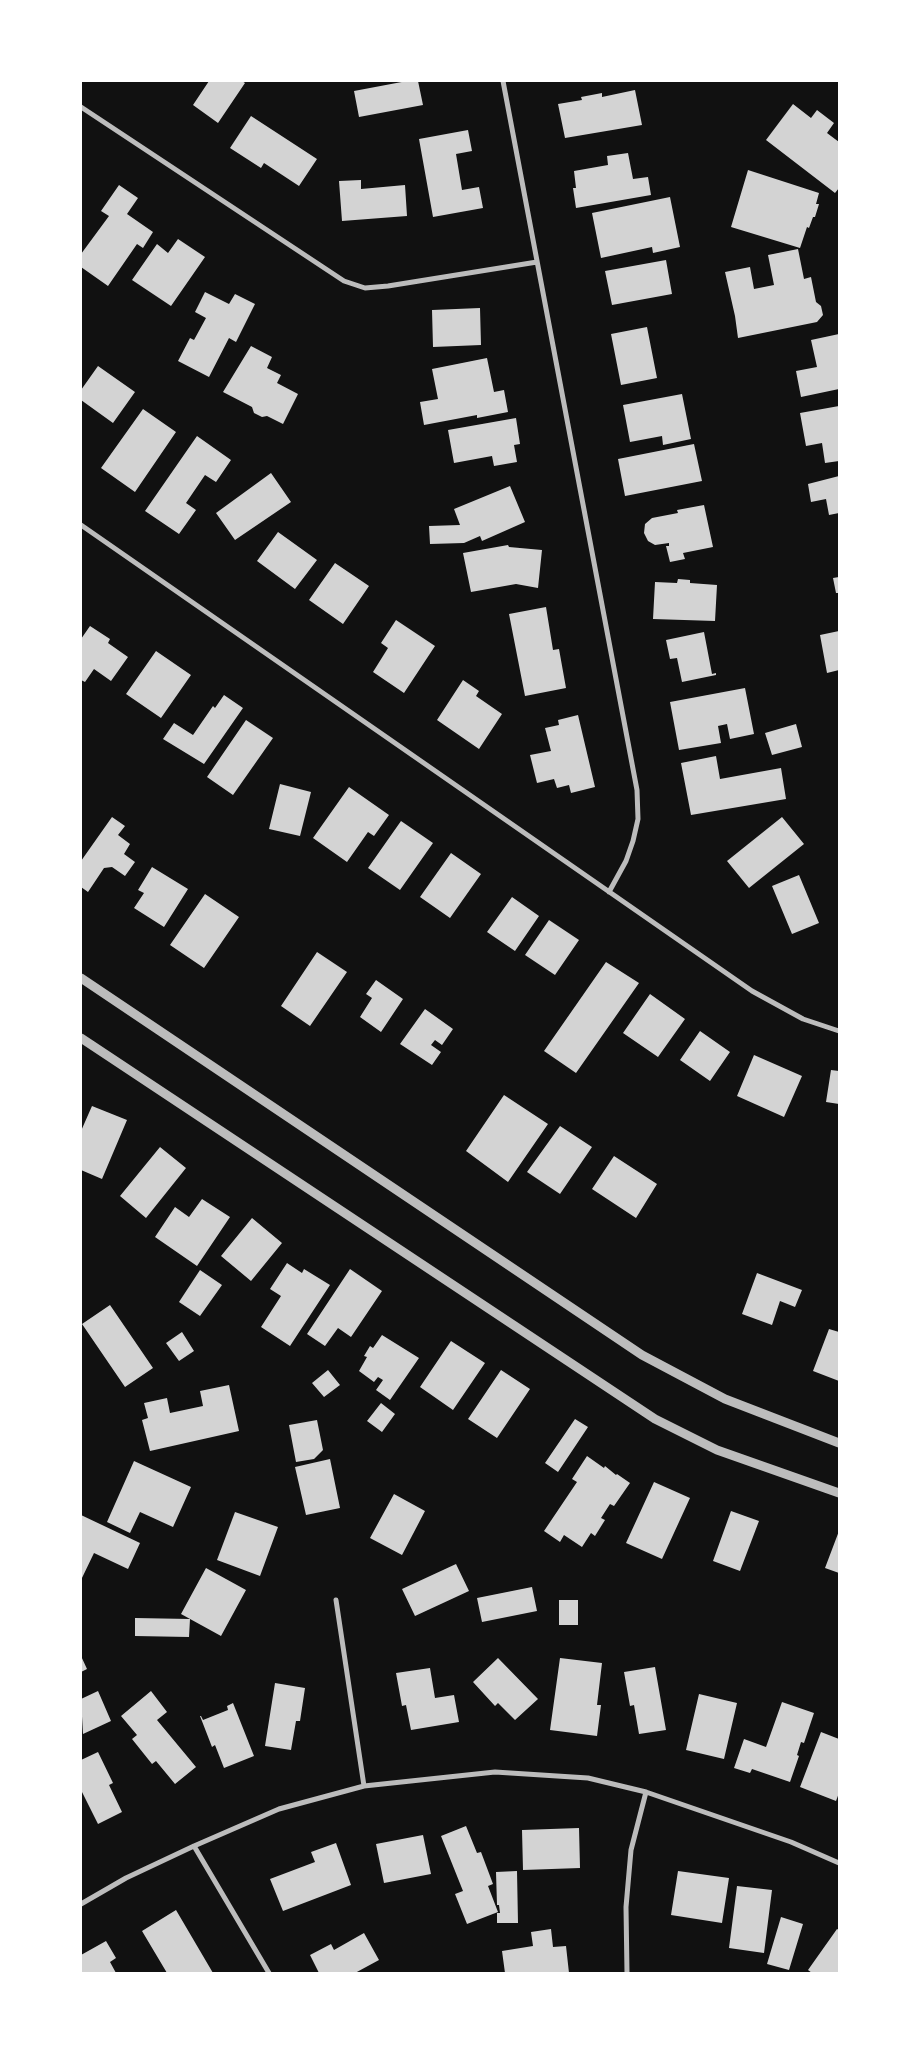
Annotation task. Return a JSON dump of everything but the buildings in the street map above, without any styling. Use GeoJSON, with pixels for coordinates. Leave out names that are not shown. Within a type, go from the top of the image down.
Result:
{"type":"FeatureCollection","features":[{"type":"Feature","properties":{"kind":"street"},"geometry":{"type":"LineString","coordinates":[[504,81],[637,790],[638,819],[633,841],[626,861],[609,892]]}},
{"type":"Feature","properties":{"kind":"street"},"geometry":{"type":"LineString","coordinates":[[81,107],[344,282],[365,288],[388,286],[537,262]]}},
{"type":"Feature","properties":{"kind":"street"},"geometry":{"type":"LineString","coordinates":[[81,525],[752,991],[803,1019],[839,1031]]}},
{"type":"Feature","properties":{"kind":"street"},"geometry":{"type":"LineString","coordinates":[[81,978],[642,1355],[725,1399],[839,1442]]}},
{"type":"Feature","properties":{"kind":"street"},"geometry":{"type":"LineString","coordinates":[[81,1038],[655,1419],[717,1450],[839,1493]]}},
{"type":"Feature","properties":{"kind":"street"},"geometry":{"type":"LineString","coordinates":[[336,1600],[364,1786]]}},
{"type":"Feature","properties":{"kind":"street"},"geometry":{"type":"LineString","coordinates":[[81,1904],[126,1878],[279,1809],[364,1786],[495,1772],[588,1778],[646,1792],[791,1842],[839,1863]]}},
{"type":"Feature","properties":{"kind":"street"},"geometry":{"type":"LineString","coordinates":[[627,1973],[626,1907],[631,1850],[646,1792]]}},
{"type":"Feature","properties":{"kind":"street"},"geometry":{"type":"LineString","coordinates":[[194,1846],[269,1973]]}}]}
